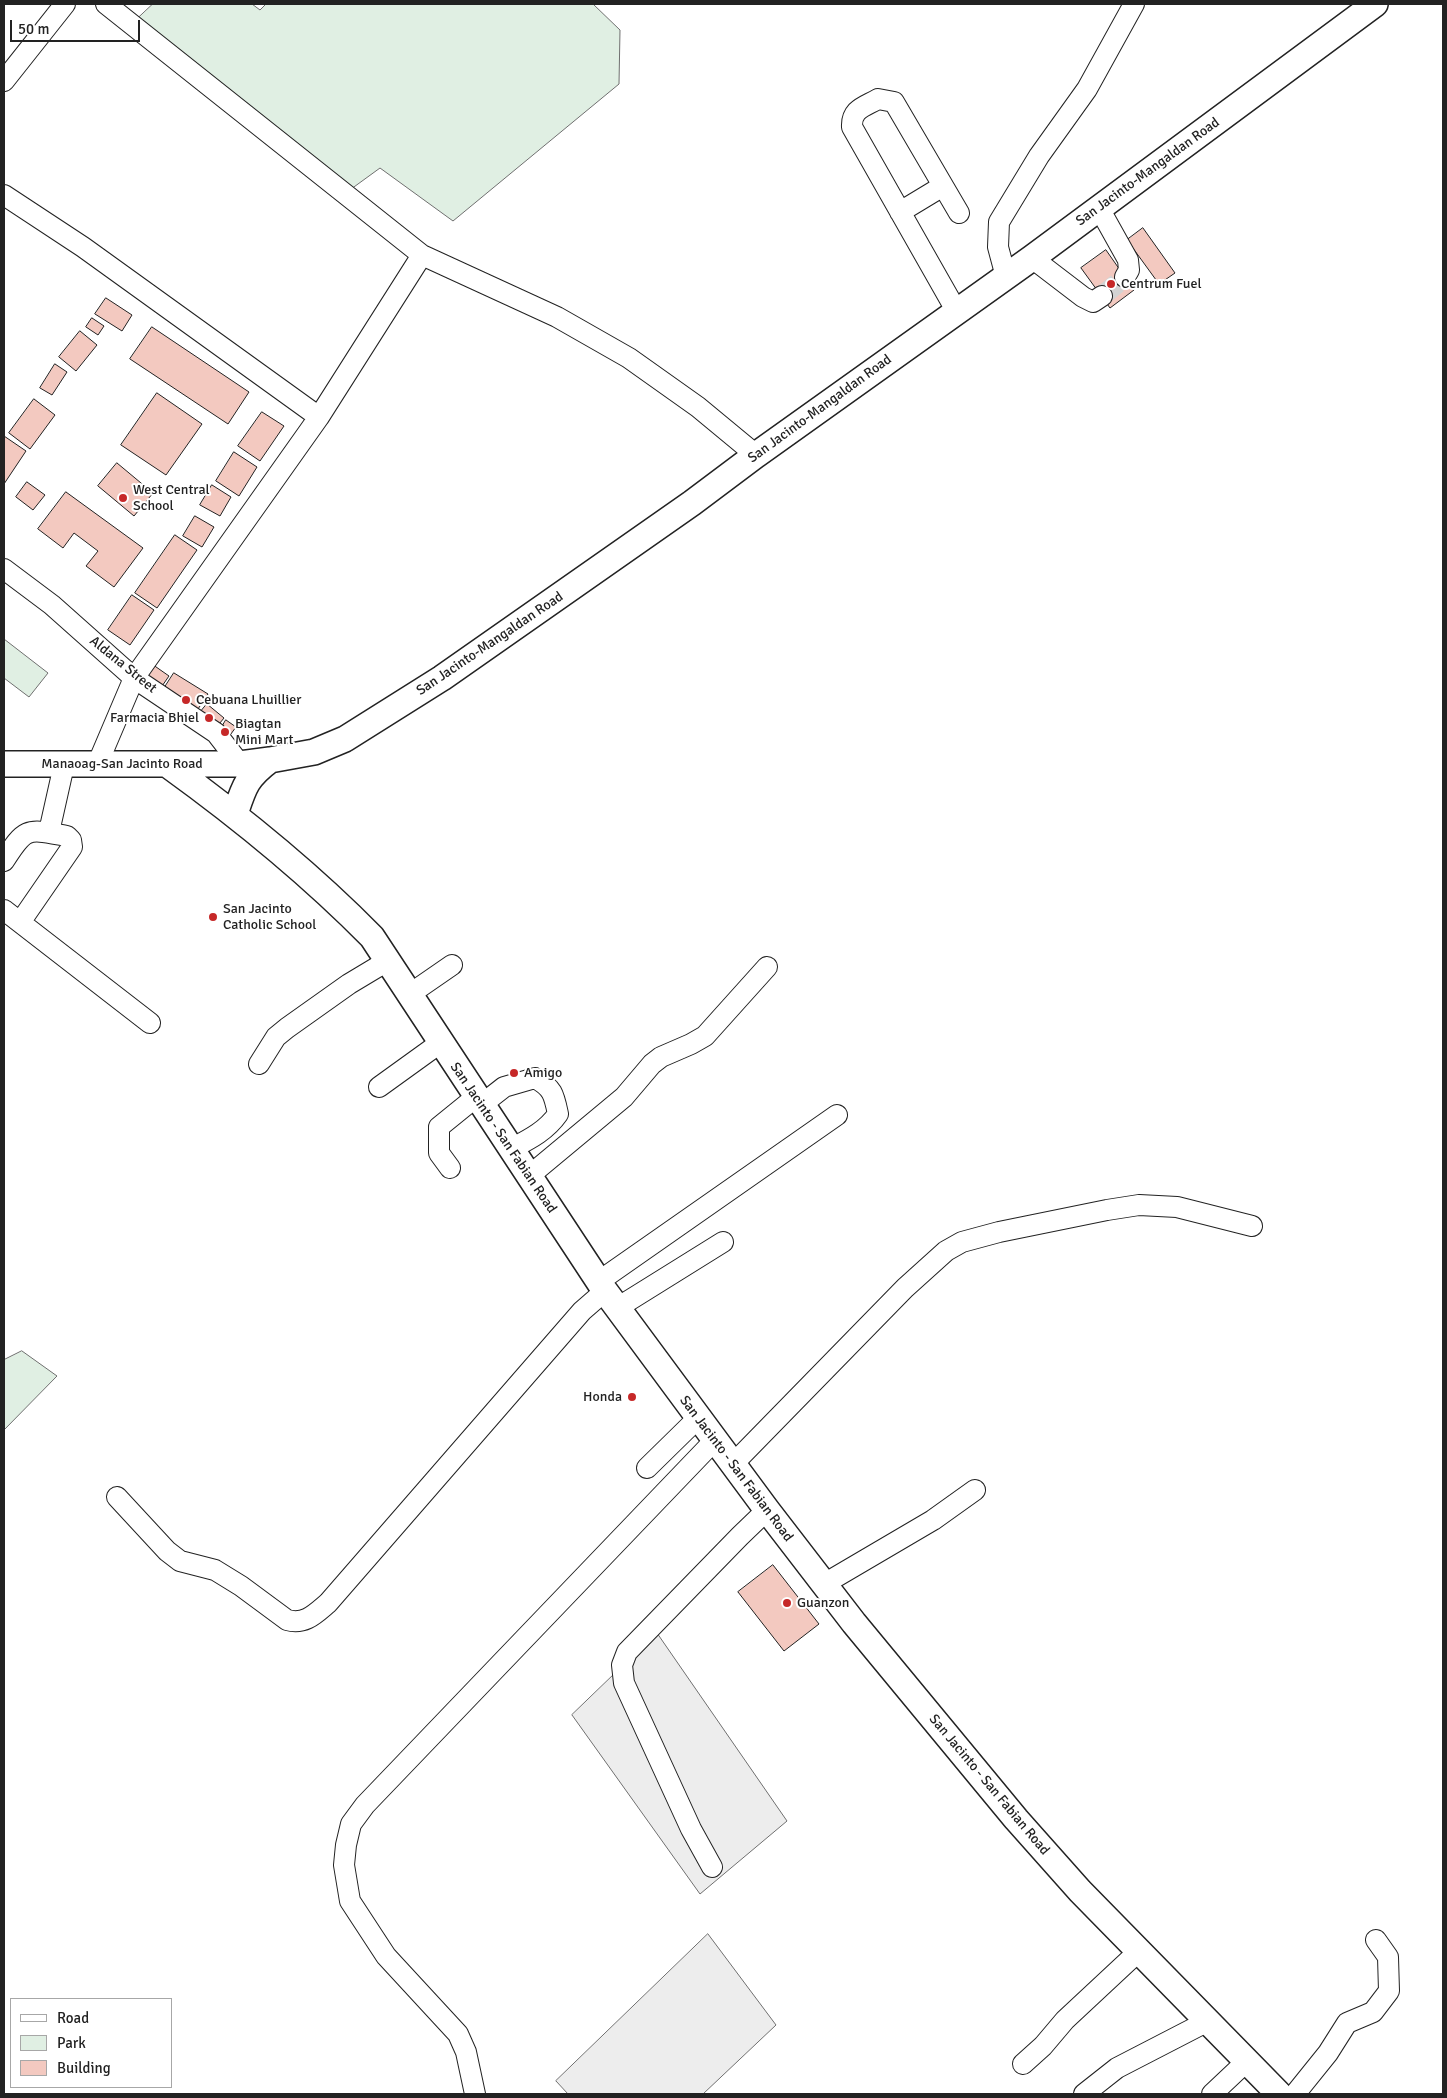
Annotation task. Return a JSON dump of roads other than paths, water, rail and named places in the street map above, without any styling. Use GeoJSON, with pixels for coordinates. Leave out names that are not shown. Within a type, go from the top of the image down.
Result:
{"type":"FeatureCollection","features":[{"type":"Feature","properties":{"kind":"main road","name":"San Jacinto-Mangaldan Road"},"geometry":{"type":"LineString","coordinates":[[240,764],[314,752],[345,739],[372,715],[526,620],[1006,277],[1375,4]]}},
{"type":"Feature","properties":{"kind":"main road"},"geometry":{"type":"LineString","coordinates":[[235,814],[243,788],[254,772],[270,760]]}},
{"type":"Feature","properties":{"kind":"main road","name":"Manaoag-San Jacinto Road"},"geometry":{"type":"LineString","coordinates":[[8,768],[64,765],[240,764]]}},
{"type":"Feature","properties":{"kind":"main road","name":"San Jacinto - San Fabian Road"},"geometry":{"type":"LineString","coordinates":[[168,765],[235,814],[350,915],[372,937],[389,960],[478,1101],[607,1294],[854,1624],[1016,1819],[1080,1891],[1279,2094]]}},
{"type":"Feature","properties":{"kind":"street"},"geometry":{"type":"LineString","coordinates":[[4,81],[64,4]]}},
{"type":"Feature","properties":{"kind":"street"},"geometry":{"type":"LineString","coordinates":[[106,4],[422,255],[557,317],[629,358],[698,407],[756,455]]}},
{"type":"Feature","properties":{"kind":"street"},"geometry":{"type":"LineString","coordinates":[[1006,277],[998,247],[999,222],[1038,156],[1087,89],[1134,4]]}},
{"type":"Feature","properties":{"kind":"street"},"geometry":{"type":"LineString","coordinates":[[957,312],[852,127],[852,117],[855,112],[878,99],[894,102],[959,213]]}},
{"type":"Feature","properties":{"kind":"street"},"geometry":{"type":"LineString","coordinates":[[900,212],[943,186]]}},
{"type":"Feature","properties":{"kind":"street"},"geometry":{"type":"LineString","coordinates":[[4,195],[82,247],[319,417]]}},
{"type":"Feature","properties":{"kind":"street"},"geometry":{"type":"LineString","coordinates":[[1099,208],[1128,260],[1129,270],[1125,278]]}},
{"type":"Feature","properties":{"kind":"street"},"geometry":{"type":"LineString","coordinates":[[96,765],[134,678],[319,417],[422,255]]}},
{"type":"Feature","properties":{"kind":"street"},"geometry":{"type":"LineString","coordinates":[[1032,258],[1083,298],[1093,302],[1102,296]]}},
{"type":"Feature","properties":{"kind":"street","name":"Aldana Street"},"geometry":{"type":"LineString","coordinates":[[4,569],[52,605],[134,678],[216,733],[240,764]]}},
{"type":"Feature","properties":{"kind":"street"},"geometry":{"type":"LineString","coordinates":[[48,832],[64,765]]}},
{"type":"Feature","properties":{"kind":"street"},"geometry":{"type":"LineString","coordinates":[[4,861],[18,838],[35,830],[67,836],[71,840],[72,847],[20,921]]}},
{"type":"Feature","properties":{"kind":"street"},"geometry":{"type":"LineString","coordinates":[[4,910],[150,1023]]}},
{"type":"Feature","properties":{"kind":"street"},"geometry":{"type":"LineString","coordinates":[[259,1064],[276,1037],[286,1028],[341,989],[389,960]]}},
{"type":"Feature","properties":{"kind":"street"},"geometry":{"type":"LineString","coordinates":[[410,994],[452,966]]}},
{"type":"Feature","properties":{"kind":"street"},"geometry":{"type":"LineString","coordinates":[[529,1176],[624,1096],[652,1064],[661,1057],[705,1036],[767,967]]}},
{"type":"Feature","properties":{"kind":"street"},"geometry":{"type":"LineString","coordinates":[[379,1087],[444,1048]]}},
{"type":"Feature","properties":{"kind":"street"},"geometry":{"type":"LineString","coordinates":[[450,1168],[439,1153],[439,1127],[478,1101],[504,1087],[535,1078],[545,1083],[552,1091],[558,1114],[551,1124],[538,1134],[511,1149]]}},
{"type":"Feature","properties":{"kind":"street"},"geometry":{"type":"LineString","coordinates":[[117,1497],[167,1551],[180,1561],[215,1570],[241,1586],[287,1620],[295,1622],[304,1621],[328,1603],[582,1311],[607,1294],[837,1115]]}},
{"type":"Feature","properties":{"kind":"street"},"geometry":{"type":"LineString","coordinates":[[733,1464],[904,1288],[946,1251],[962,1242],[1000,1232],[1139,1205],[1177,1208],[1252,1226]]}},
{"type":"Feature","properties":{"kind":"street"},"geometry":{"type":"LineString","coordinates":[[607,1294],[723,1242]]}},
{"type":"Feature","properties":{"kind":"street"},"geometry":{"type":"LineString","coordinates":[[647,1468],[698,1418]]}},
{"type":"Feature","properties":{"kind":"street"},"geometry":{"type":"LineString","coordinates":[[475,2094],[466,2052],[458,2034],[386,1956],[350,1901],[344,1865],[346,1844],[351,1824],[365,1805],[715,1440]]}},
{"type":"Feature","properties":{"kind":"street"},"geometry":{"type":"LineString","coordinates":[[824,1584],[947,1511],[975,1490]]}},
{"type":"Feature","properties":{"kind":"street"},"geometry":{"type":"LineString","coordinates":[[712,1867],[691,1829],[624,1683],[622,1665],[627,1652],[767,1510]]}},
{"type":"Feature","properties":{"kind":"street"},"geometry":{"type":"LineString","coordinates":[[1295,2094],[1328,2053],[1347,2023],[1373,2012],[1389,1991],[1388,1957],[1376,1940]]}},
{"type":"Feature","properties":{"kind":"street"},"geometry":{"type":"LineString","coordinates":[[1023,2064],[1043,2046],[1065,2020],[1139,1951]]}},
{"type":"Feature","properties":{"kind":"street"},"geometry":{"type":"LineString","coordinates":[[1084,2094],[1117,2068],[1208,2021]]}},
{"type":"Feature","properties":{"kind":"street"},"geometry":{"type":"LineString","coordinates":[[1212,2094],[1247,2062]]}},
{"type":"Feature","properties":{"kind":"tunnel"},"geometry":{"type":"LineString","coordinates":[[1102,296],[1125,277]]}},
{"type":"Feature","properties":{"kind":"place","name":"Centrum Fuel"},"geometry":{"type":"Point","coordinates":[1111,284]}},
{"type":"Feature","properties":{"kind":"place","name":"West Central School"},"geometry":{"type":"Point","coordinates":[123,498]}},
{"type":"Feature","properties":{"kind":"place","name":"Cebuana Lhuillier"},"geometry":{"type":"Point","coordinates":[186,700]}},
{"type":"Feature","properties":{"kind":"place","name":"Farmacia Bhiel"},"geometry":{"type":"Point","coordinates":[209,718]}},
{"type":"Feature","properties":{"kind":"place","name":"Biagtan Mini Mart"},"geometry":{"type":"Point","coordinates":[225,732]}},
{"type":"Feature","properties":{"kind":"place","name":"San Jacinto Catholic School"},"geometry":{"type":"Point","coordinates":[213,917]}},
{"type":"Feature","properties":{"kind":"place","name":"Amigo"},"geometry":{"type":"Point","coordinates":[514,1073]}},
{"type":"Feature","properties":{"kind":"place","name":"Honda"},"geometry":{"type":"Point","coordinates":[632,1397]}},
{"type":"Feature","properties":{"kind":"place","name":"Guanzon"},"geometry":{"type":"Point","coordinates":[787,1603]}}]}
